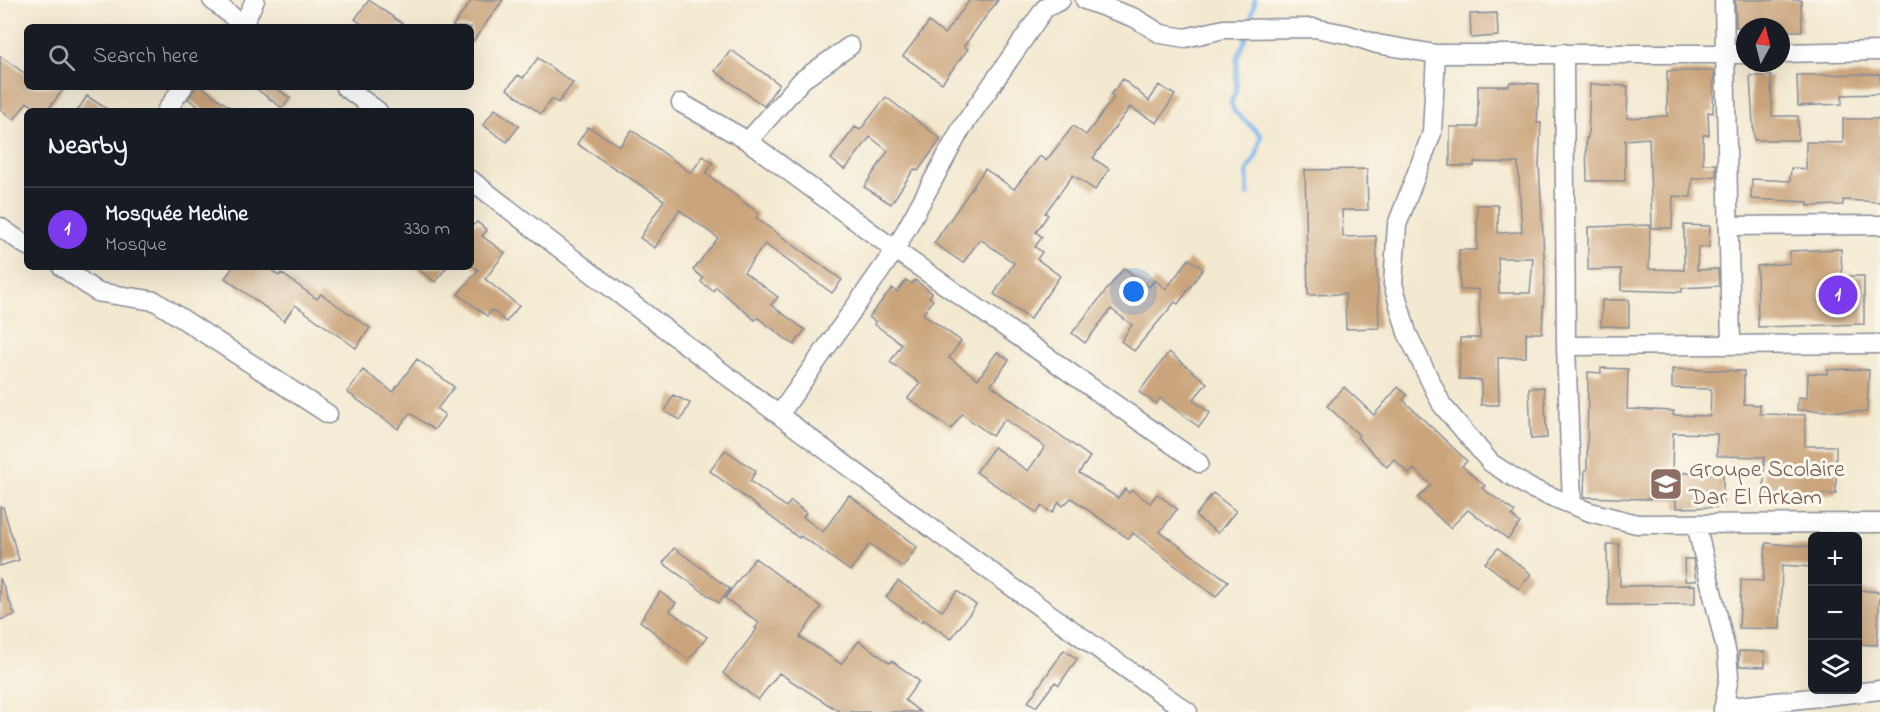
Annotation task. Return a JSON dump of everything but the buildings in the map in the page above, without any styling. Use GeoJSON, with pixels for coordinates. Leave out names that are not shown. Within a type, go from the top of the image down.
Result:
{"type":"FeatureCollection","features":[{"type":"Feature","properties":{"kind":"street"},"geometry":{"type":"LineString","coordinates":[[212,0],[240,24]]}},
{"type":"Feature","properties":{"kind":"street"},"geometry":{"type":"LineString","coordinates":[[243,24],[255,0]]}},
{"type":"Feature","properties":{"kind":"street"},"geometry":{"type":"LineString","coordinates":[[779,415],[895,250],[977,103],[1046,8],[1060,0]]}},
{"type":"Feature","properties":{"kind":"street"},"geometry":{"type":"LineString","coordinates":[[1085,0],[1135,18],[1161,34],[1185,38],[1224,29],[1314,28],[1346,34],[1377,44],[1436,54],[1736,54]]}},
{"type":"Feature","properties":{"kind":"street"},"geometry":{"type":"LineString","coordinates":[[1725,0],[1724,54],[1730,226],[1731,345]]}},
{"type":"Feature","properties":{"kind":"street"},"geometry":{"type":"LineString","coordinates":[[748,141],[802,80],[850,46]]}},
{"type":"Feature","properties":{"kind":"street"},"geometry":{"type":"LineString","coordinates":[[1790,53],[1880,51]]}},
{"type":"Feature","properties":{"kind":"street"},"geometry":{"type":"LineString","coordinates":[[1564,53],[1566,346],[1572,504]]}},
{"type":"Feature","properties":{"kind":"street"},"geometry":{"type":"LineString","coordinates":[[1436,54],[1432,134],[1397,225],[1393,284],[1407,333],[1442,405],[1491,463],[1530,488],[1590,512],[1637,524],[1880,523]]}},
{"type":"Feature","properties":{"kind":"street"},"geometry":{"type":"LineString","coordinates":[[167,108],[181,90]]}},
{"type":"Feature","properties":{"kind":"street"},"geometry":{"type":"LineString","coordinates":[[349,90],[374,108]]}},
{"type":"Feature","properties":{"kind":"street"},"geometry":{"type":"LineString","coordinates":[[681,103],[748,141],[895,250],[1199,463]]}},
{"type":"Feature","properties":{"kind":"street"},"geometry":{"type":"LineString","coordinates":[[474,182],[723,375],[1067,628],[1188,712]]}},
{"type":"Feature","properties":{"kind":"street"},"geometry":{"type":"LineString","coordinates":[[1730,226],[1880,225]]}},
{"type":"Feature","properties":{"kind":"street"},"geometry":{"type":"LineString","coordinates":[[0,227],[24,244]]}},
{"type":"Feature","properties":{"kind":"street"},"geometry":{"type":"LineString","coordinates":[[66,270],[97,292],[155,301],[328,414]]}},
{"type":"Feature","properties":{"kind":"street"},"geometry":{"type":"LineString","coordinates":[[1566,346],[1880,344]]}},
{"type":"Feature","properties":{"kind":"street"},"geometry":{"type":"LineString","coordinates":[[1696,524],[1727,654],[1729,676],[1723,710],[1880,690]]}},
{"type":"Feature","properties":{"kind":"waterway"},"geometry":{"type":"LineString","coordinates":[[1251,18],[1255,0]]}},
{"type":"Feature","properties":{"kind":"waterway"},"geometry":{"type":"LineString","coordinates":[[1247,35],[1237,59],[1236,91],[1231,102],[1234,111],[1261,135],[1257,154],[1247,171],[1248,195]]}},
{"type":"Feature","properties":{"kind":"place","name":"Mosquée Medine"},"geometry":{"type":"Point","coordinates":[1838,295]}},
{"type":"Feature","properties":{"kind":"place","name":"Groupe Scolaire Dar El Arkam"},"geometry":{"type":"Point","coordinates":[1666,484]}}]}
